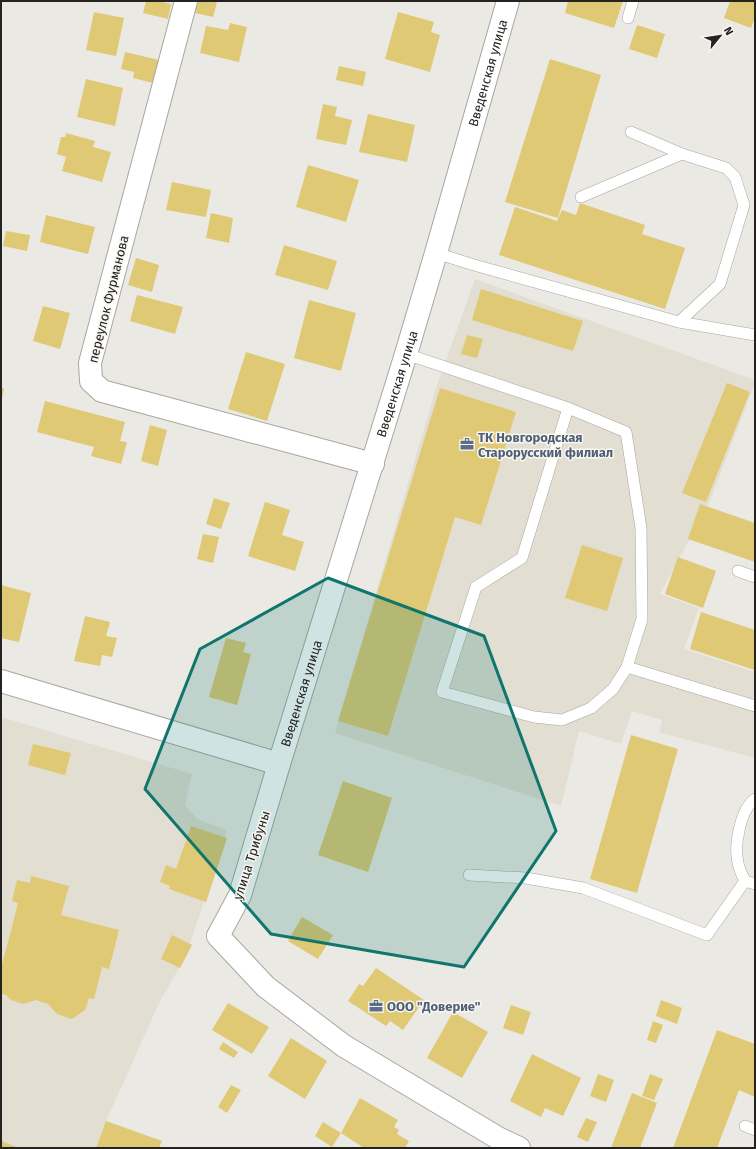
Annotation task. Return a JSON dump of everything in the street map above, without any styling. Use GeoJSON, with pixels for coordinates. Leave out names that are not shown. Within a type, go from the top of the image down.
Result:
{"type":"FeatureCollection","features":[{"type":"Feature","properties":{"kind":"street","name":"переулок Фурманова"},"geometry":{"type":"LineString","coordinates":[[186,1],[90,363],[91,381],[102,391],[373,464]]}},
{"type":"Feature","properties":{"kind":"street","name":"Введенская улица"},"geometry":{"type":"LineString","coordinates":[[279,764],[373,464],[436,253],[508,1]]}},
{"type":"Feature","properties":{"kind":"street"},"geometry":{"type":"LineString","coordinates":[[1,681],[279,764]]}},
{"type":"Feature","properties":{"kind":"street","name":"улица Трибуны"},"geometry":{"type":"LineString","coordinates":[[279,764],[240,895],[218,936],[266,987],[344,1046],[498,1138],[519,1148]]}},
{"type":"Feature","properties":{"kind":"lane"},"geometry":{"type":"LineString","coordinates":[[628,18],[633,1]]}},
{"type":"Feature","properties":{"kind":"lane"},"geometry":{"type":"LineString","coordinates":[[631,132],[682,154],[726,168],[735,177],[744,205],[720,284],[679,322]]}},
{"type":"Feature","properties":{"kind":"lane"},"geometry":{"type":"LineString","coordinates":[[582,197],[682,154]]}},
{"type":"Feature","properties":{"kind":"lane"},"geometry":{"type":"LineString","coordinates":[[436,253],[679,322],[755,335]]}},
{"type":"Feature","properties":{"kind":"lane"},"geometry":{"type":"LineString","coordinates":[[406,354],[568,408],[626,432],[641,528],[642,619],[627,667],[613,688],[591,708],[562,720],[534,717],[442,692],[476,587],[522,558],[568,408]]}},
{"type":"Feature","properties":{"kind":"lane"},"geometry":{"type":"LineString","coordinates":[[738,571],[755,577]]}},
{"type":"Feature","properties":{"kind":"lane"},"geometry":{"type":"LineString","coordinates":[[627,667],[755,706]]}},
{"type":"Feature","properties":{"kind":"lane"},"geometry":{"type":"LineString","coordinates":[[469,875],[526,878],[583,888],[707,935],[750,882],[738,864],[736,846],[745,810],[755,799]]}},
{"type":"Feature","properties":{"kind":"highlighted area"},"geometry":{"type":"Polygon","coordinates":[[[328,578],[484,636],[556,831],[464,967],[271,934],[145,789],[200,649],[328,578]]]}},
{"type":"Feature","properties":{"kind":"shaded area"},"geometry":{"type":"Polygon","coordinates":[[[475,279],[755,380],[710,501],[660,594],[699,608],[684,649],[755,672],[755,758],[659,732],[662,720],[632,711],[621,744],[579,731],[561,806],[335,733],[435,391],[475,279]]]}},
{"type":"Feature","properties":{"kind":"shaded area"},"geometry":{"type":"Polygon","coordinates":[[[1,717],[192,774],[185,805],[197,819],[227,830],[225,837],[227,838],[206,902],[204,901],[190,944],[192,945],[160,1001],[106,1121],[96,1148],[1,1148],[1,717]]]}},
{"type":"Feature","properties":{"kind":"building"},"geometry":{"type":"Polygon","coordinates":[[[146,1],[159,1],[171,4],[168,19],[143,13],[146,1]]]}},
{"type":"Feature","properties":{"kind":"building"},"geometry":{"type":"Polygon","coordinates":[[[197,1],[217,2],[213,17],[195,13],[197,1]]]}},
{"type":"Feature","properties":{"kind":"building"},"geometry":{"type":"Polygon","coordinates":[[[568,1],[623,1],[614,28],[565,13],[568,1]]]}},
{"type":"Feature","properties":{"kind":"building"},"geometry":{"type":"Polygon","coordinates":[[[730,1],[755,1],[755,17],[751,28],[724,18],[730,1]]]}},
{"type":"Feature","properties":{"kind":"building"},"geometry":{"type":"Polygon","coordinates":[[[94,12],[124,18],[116,56],[86,50],[94,12]]]}},
{"type":"Feature","properties":{"kind":"building"},"geometry":{"type":"Polygon","coordinates":[[[398,12],[434,22],[431,32],[440,35],[430,72],[385,59],[398,12]]]}},
{"type":"Feature","properties":{"kind":"building"},"geometry":{"type":"Polygon","coordinates":[[[230,23],[247,27],[239,62],[200,53],[206,26],[228,30],[230,23]]]}},
{"type":"Feature","properties":{"kind":"building"},"geometry":{"type":"Polygon","coordinates":[[[637,25],[665,34],[657,58],[629,49],[637,25]]]}},
{"type":"Feature","properties":{"kind":"building"},"geometry":{"type":"Polygon","coordinates":[[[125,52],[159,60],[153,83],[133,78],[134,72],[121,69],[125,52]]]}},
{"type":"Feature","properties":{"kind":"building"},"geometry":{"type":"Polygon","coordinates":[[[550,59],[601,75],[558,218],[505,202],[550,59]]]}},
{"type":"Feature","properties":{"kind":"building"},"geometry":{"type":"Polygon","coordinates":[[[339,66],[366,72],[363,86],[336,80],[339,66]]]}},
{"type":"Feature","properties":{"kind":"building"},"geometry":{"type":"Polygon","coordinates":[[[86,79],[123,88],[115,126],[77,117],[86,79]]]}},
{"type":"Feature","properties":{"kind":"building"},"geometry":{"type":"Polygon","coordinates":[[[323,104],[337,107],[335,116],[352,120],[346,145],[316,139],[323,104]]]}},
{"type":"Feature","properties":{"kind":"building"},"geometry":{"type":"Polygon","coordinates":[[[368,114],[415,125],[407,162],[359,152],[368,114]]]}},
{"type":"Feature","properties":{"kind":"building"},"geometry":{"type":"Polygon","coordinates":[[[66,133],[95,141],[93,147],[111,152],[102,182],[62,171],[66,157],[57,154],[61,137],[65,137],[66,133]]]}},
{"type":"Feature","properties":{"kind":"building"},"geometry":{"type":"Polygon","coordinates":[[[308,165],[359,180],[346,222],[296,207],[308,165]]]}},
{"type":"Feature","properties":{"kind":"building"},"geometry":{"type":"Polygon","coordinates":[[[172,182],[211,190],[206,217],[166,210],[172,182]]]}},
{"type":"Feature","properties":{"kind":"building"},"geometry":{"type":"Polygon","coordinates":[[[580,203],[645,225],[642,234],[685,248],[665,309],[499,255],[515,207],[557,221],[562,210],[576,215],[580,203]]]}},
{"type":"Feature","properties":{"kind":"building"},"geometry":{"type":"Polygon","coordinates":[[[211,213],[233,218],[229,243],[206,238],[211,213]]]}},
{"type":"Feature","properties":{"kind":"building"},"geometry":{"type":"Polygon","coordinates":[[[46,215],[95,227],[88,254],[40,242],[46,215]]]}},
{"type":"Feature","properties":{"kind":"building"},"geometry":{"type":"Polygon","coordinates":[[[6,231],[30,235],[27,251],[3,246],[6,231]]]}},
{"type":"Feature","properties":{"kind":"building"},"geometry":{"type":"Polygon","coordinates":[[[284,245],[337,261],[328,290],[275,275],[284,245]]]}},
{"type":"Feature","properties":{"kind":"building"},"geometry":{"type":"Polygon","coordinates":[[[136,258],[159,265],[152,292],[128,285],[136,258]]]}},
{"type":"Feature","properties":{"kind":"building"},"geometry":{"type":"Polygon","coordinates":[[[481,289],[583,321],[573,351],[472,320],[481,289]]]}},
{"type":"Feature","properties":{"kind":"building"},"geometry":{"type":"Polygon","coordinates":[[[137,295],[183,307],[175,334],[130,321],[137,295]]]}},
{"type":"Feature","properties":{"kind":"building"},"geometry":{"type":"Polygon","coordinates":[[[309,300],[356,313],[341,371],[294,358],[309,300]]]}},
{"type":"Feature","properties":{"kind":"building"},"geometry":{"type":"Polygon","coordinates":[[[43,306],[70,313],[60,349],[33,341],[43,306]]]}},
{"type":"Feature","properties":{"kind":"building"},"geometry":{"type":"Polygon","coordinates":[[[467,335],[483,339],[477,358],[461,354],[467,335]]]}},
{"type":"Feature","properties":{"kind":"building"},"geometry":{"type":"Polygon","coordinates":[[[246,352],[285,364],[267,421],[228,409],[246,352]]]}},
{"type":"Feature","properties":{"kind":"building"},"geometry":{"type":"Polygon","coordinates":[[[727,383],[750,392],[706,502],[682,493],[727,383]]]}},
{"type":"Feature","properties":{"kind":"building"},"geometry":{"type":"Polygon","coordinates":[[[1,388],[4,388],[2,399],[1,399],[1,388]]]}},
{"type":"Feature","properties":{"kind":"building"},"geometry":{"type":"Polygon","coordinates":[[[440,388],[516,412],[481,525],[455,517],[388,736],[338,721],[440,388]]]}},
{"type":"Feature","properties":{"kind":"building"},"geometry":{"type":"Polygon","coordinates":[[[45,401],[125,422],[120,441],[127,442],[121,464],[91,456],[94,447],[37,432],[45,401]]]}},
{"type":"Feature","properties":{"kind":"building"},"geometry":{"type":"Polygon","coordinates":[[[150,425],[167,430],[158,466],[141,461],[150,425]]]}},
{"type":"Feature","properties":{"kind":"building"},"geometry":{"type":"Polygon","coordinates":[[[214,498],[230,503],[221,529],[206,524],[214,498]]]}},
{"type":"Feature","properties":{"kind":"building"},"geometry":{"type":"Polygon","coordinates":[[[265,502],[290,510],[282,535],[304,542],[295,571],[248,556],[265,502]]]}},
{"type":"Feature","properties":{"kind":"building"},"geometry":{"type":"Polygon","coordinates":[[[700,504],[755,523],[755,562],[688,539],[700,504]]]}},
{"type":"Feature","properties":{"kind":"building"},"geometry":{"type":"Polygon","coordinates":[[[203,534],[219,537],[213,563],[197,559],[203,534]]]}},
{"type":"Feature","properties":{"kind":"building"},"geometry":{"type":"Polygon","coordinates":[[[582,545],[623,558],[607,611],[565,598],[582,545]]]}},
{"type":"Feature","properties":{"kind":"building"},"geometry":{"type":"Polygon","coordinates":[[[678,557],[716,571],[703,608],[665,594],[678,557]]]}},
{"type":"Feature","properties":{"kind":"building"},"geometry":{"type":"Polygon","coordinates":[[[1,585],[31,593],[19,642],[1,638],[1,585]]]}},
{"type":"Feature","properties":{"kind":"building"},"geometry":{"type":"Polygon","coordinates":[[[701,612],[755,630],[755,670],[690,649],[701,612]]]}},
{"type":"Feature","properties":{"kind":"building"},"geometry":{"type":"Polygon","coordinates":[[[85,616],[110,622],[106,636],[117,638],[112,657],[102,655],[100,666],[74,661],[85,616]]]}},
{"type":"Feature","properties":{"kind":"building"},"geometry":{"type":"Polygon","coordinates":[[[226,638],[246,643],[243,652],[251,654],[237,705],[209,697],[226,638]]]}},
{"type":"Feature","properties":{"kind":"building"},"geometry":{"type":"Polygon","coordinates":[[[631,735],[678,749],[637,893],[590,879],[631,735]]]}},
{"type":"Feature","properties":{"kind":"building"},"geometry":{"type":"Polygon","coordinates":[[[33,744],[71,753],[65,775],[28,765],[33,744]]]}},
{"type":"Feature","properties":{"kind":"building"},"geometry":{"type":"Polygon","coordinates":[[[343,781],[392,798],[368,872],[318,855],[343,781]]]}},
{"type":"Feature","properties":{"kind":"building"},"geometry":{"type":"Polygon","coordinates":[[[191,826],[227,838],[206,902],[169,889],[170,886],[160,882],[166,865],[176,869],[191,826]]]}},
{"type":"Feature","properties":{"kind":"building"},"geometry":{"type":"Polygon","coordinates":[[[31,876],[69,886],[61,915],[119,930],[109,969],[102,967],[94,999],[89,998],[85,1010],[72,1019],[57,1014],[48,1004],[36,1000],[23,1004],[11,1000],[6,995],[1,994],[1,969],[18,903],[12,901],[17,880],[30,883],[31,876]]]}},
{"type":"Feature","properties":{"kind":"building"},"geometry":{"type":"Polygon","coordinates":[[[302,917],[333,935],[318,959],[288,941],[302,917]]]}},
{"type":"Feature","properties":{"kind":"building"},"geometry":{"type":"Polygon","coordinates":[[[172,935],[192,945],[180,968],[161,959],[172,935]]]}},
{"type":"Feature","properties":{"kind":"building"},"geometry":{"type":"Polygon","coordinates":[[[376,968],[424,1000],[403,1030],[390,1021],[386,1026],[348,1001],[359,984],[363,986],[376,968]]]}},
{"type":"Feature","properties":{"kind":"building"},"geometry":{"type":"Polygon","coordinates":[[[661,1000],[682,1008],[677,1024],[656,1016],[661,1000]]]}},
{"type":"Feature","properties":{"kind":"building"},"geometry":{"type":"Polygon","coordinates":[[[228,1003],[269,1027],[252,1054],[212,1030],[228,1003]]]}},
{"type":"Feature","properties":{"kind":"building"},"geometry":{"type":"Polygon","coordinates":[[[511,1005],[531,1012],[523,1035],[503,1028],[511,1005]]]}},
{"type":"Feature","properties":{"kind":"building"},"geometry":{"type":"Polygon","coordinates":[[[453,1012],[488,1032],[462,1078],[427,1058],[453,1012]]]}},
{"type":"Feature","properties":{"kind":"building"},"geometry":{"type":"Polygon","coordinates":[[[653,1021],[663,1025],[656,1043],[647,1040],[653,1021]]]}},
{"type":"Feature","properties":{"kind":"building"},"geometry":{"type":"Polygon","coordinates":[[[717,1030],[755,1044],[755,1097],[739,1090],[717,1148],[673,1148],[717,1030]]]}},
{"type":"Feature","properties":{"kind":"building"},"geometry":{"type":"Polygon","coordinates":[[[291,1038],[327,1061],[305,1099],[268,1076],[291,1038]]]}},
{"type":"Feature","properties":{"kind":"building"},"geometry":{"type":"Polygon","coordinates":[[[223,1042],[238,1052],[234,1058],[219,1049],[223,1042]]]}},
{"type":"Feature","properties":{"kind":"building"},"geometry":{"type":"Polygon","coordinates":[[[532,1054],[581,1078],[563,1116],[545,1108],[541,1117],[510,1101],[532,1054]]]}},
{"type":"Feature","properties":{"kind":"building"},"geometry":{"type":"Polygon","coordinates":[[[598,1074],[614,1080],[606,1102],[590,1096],[598,1074]]]}},
{"type":"Feature","properties":{"kind":"building"},"geometry":{"type":"Polygon","coordinates":[[[650,1074],[663,1079],[654,1100],[642,1096],[650,1074]]]}},
{"type":"Feature","properties":{"kind":"building"},"geometry":{"type":"Polygon","coordinates":[[[231,1085],[241,1090],[227,1113],[218,1107],[231,1085]]]}},
{"type":"Feature","properties":{"kind":"building"},"geometry":{"type":"Polygon","coordinates":[[[632,1093],[657,1103],[640,1148],[611,1148],[632,1093]]]}},
{"type":"Feature","properties":{"kind":"building"},"geometry":{"type":"Polygon","coordinates":[[[360,1098],[398,1120],[394,1127],[399,1130],[397,1134],[409,1141],[405,1148],[364,1148],[341,1133],[360,1098]]]}},
{"type":"Feature","properties":{"kind":"building"},"geometry":{"type":"Polygon","coordinates":[[[586,1118],[597,1122],[588,1142],[577,1137],[586,1118]]]}},
{"type":"Feature","properties":{"kind":"building"},"geometry":{"type":"Polygon","coordinates":[[[106,1121],[162,1141],[159,1148],[96,1148],[106,1121]]]}},
{"type":"Feature","properties":{"kind":"building"},"geometry":{"type":"Polygon","coordinates":[[[323,1122],[341,1133],[332,1147],[315,1136],[323,1122]]]}},
{"type":"Feature","properties":{"kind":"building"},"geometry":{"type":"Polygon","coordinates":[[[1,1141],[19,1148],[1,1148],[1,1141]]]}},
{"type":"Feature","properties":{"kind":"place","name":"ТК Новгородская Старорусский филиал"},"geometry":{"type":"Point","coordinates":[467,444]}},
{"type":"Feature","properties":{"kind":"place","name":"ООО \"Доверие\""},"geometry":{"type":"Point","coordinates":[376,1006]}}]}
